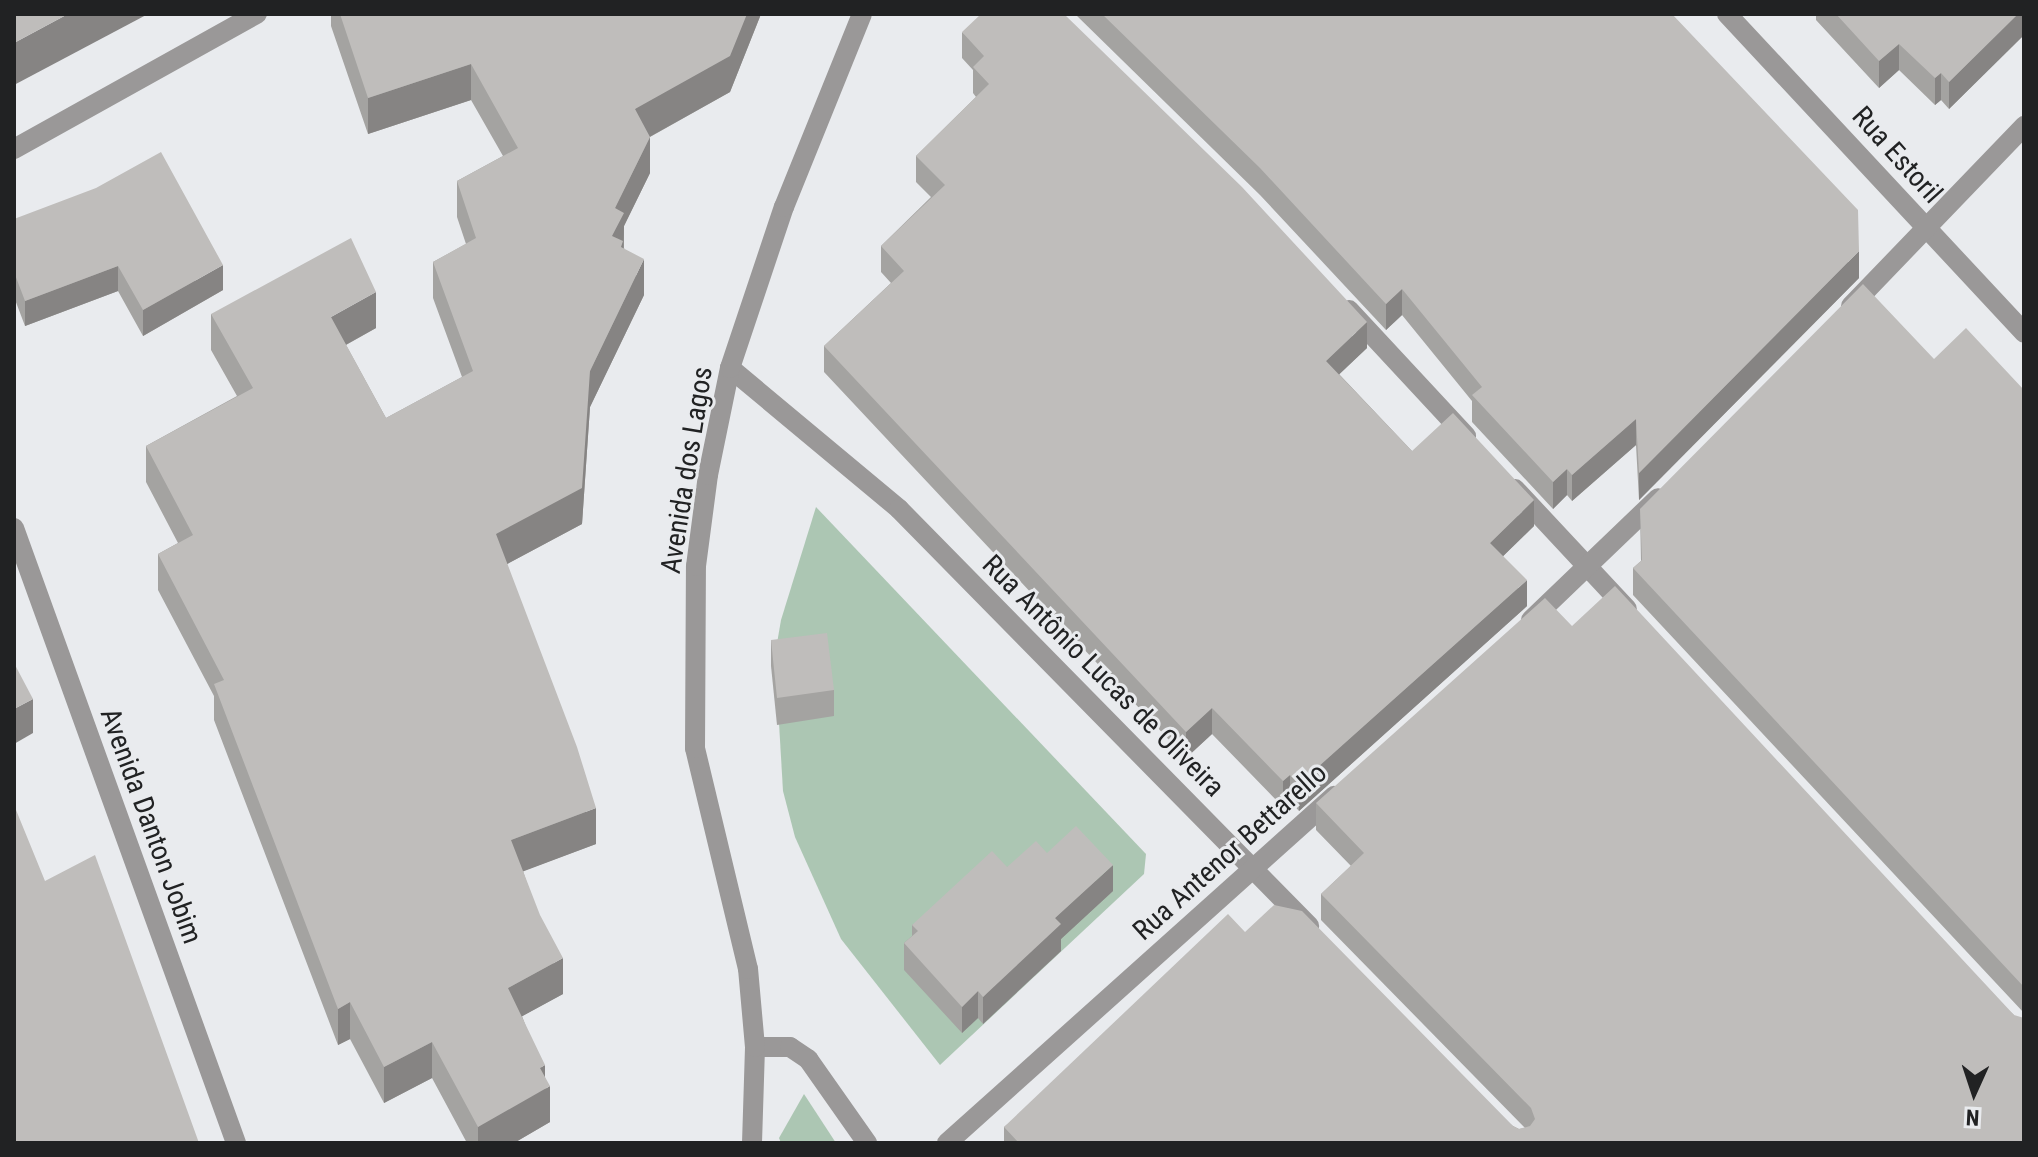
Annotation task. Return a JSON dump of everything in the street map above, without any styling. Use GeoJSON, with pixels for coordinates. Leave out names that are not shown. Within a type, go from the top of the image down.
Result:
{"type":"FeatureCollection","features":[{"type":"Feature","properties":{"kind":"street"},"geometry":{"type":"LineString","coordinates":[[14,149],[257,14]]}},
{"type":"Feature","properties":{"kind":"street","name":"Avenida dos Lagos"},"geometry":{"type":"LineString","coordinates":[[752,1143],[755,1047],[748,969],[695,748],[696,566],[708,475],[730,368],[784,207],[862,14]]}},
{"type":"Feature","properties":{"kind":"street","name":"Rua Estoril"},"geometry":{"type":"LineString","coordinates":[[1727,14],[2024,333]]}},
{"type":"Feature","properties":{"kind":"street"},"geometry":{"type":"LineString","coordinates":[[1837,319],[2024,126]]}},
{"type":"Feature","properties":{"kind":"street"},"geometry":{"type":"LineString","coordinates":[[1336,295],[1483,454]]}},
{"type":"Feature","properties":{"kind":"street","name":"Rua Antônio Lucas de Oliveira"},"geometry":{"type":"LineString","coordinates":[[730,368],[899,509],[1318,936]]}},
{"type":"Feature","properties":{"kind":"street"},"geometry":{"type":"LineString","coordinates":[[1504,477],[1643,626]]}},
{"type":"Feature","properties":{"kind":"street"},"geometry":{"type":"LineString","coordinates":[[1519,630],[1589,568],[1671,484]]}},
{"type":"Feature","properties":{"kind":"street","name":"Avenida Danton Jobim"},"geometry":{"type":"LineString","coordinates":[[14,528],[236,1143]]}},
{"type":"Feature","properties":{"kind":"street","name":"Rua Antenor Bettarello"},"geometry":{"type":"LineString","coordinates":[[947,1143],[1345,786]]}},
{"type":"Feature","properties":{"kind":"street"},"geometry":{"type":"LineString","coordinates":[[755,1047],[790,1047],[808,1059],[867,1143]]}},
{"type":"Feature","properties":{"kind":"green space"},"geometry":{"type":"Polygon","coordinates":[[[816,507],[1146,854],[1144,874],[940,1065],[841,939],[795,837],[783,791],[775,655],[781,620],[816,507]]]}},
{"type":"Feature","properties":{"kind":"green space"},"geometry":{"type":"Polygon","coordinates":[[[804,1094],[836,1143],[781,1143],[779,1138],[804,1094]]]}},
{"type":"Feature","properties":{"kind":"building"},"geometry":{"type":"Polygon","coordinates":[[[14,14],[68,14],[14,43],[14,14]]]}},
{"type":"Feature","properties":{"kind":"building"},"geometry":{"type":"Polygon","coordinates":[[[340,14],[747,14],[730,56],[635,109],[650,137],[615,208],[624,213],[612,236],[623,241],[621,247],[644,259],[590,371],[582,488],[496,534],[577,747],[596,808],[511,840],[540,915],[563,958],[508,988],[545,1065],[540,1068],[550,1086],[478,1127],[432,1042],[384,1067],[350,1002],[338,1009],[214,684],[224,680],[158,554],[193,535],[146,446],[253,388],[211,314],[351,238],[376,292],[331,317],[386,418],[473,371],[433,262],[476,238],[457,181],[518,148],[471,64],[368,98],[340,14]]]}},
{"type":"Feature","properties":{"kind":"building"},"geometry":{"type":"Polygon","coordinates":[[[981,14],[1064,14],[1242,187],[1367,322],[1326,361],[1412,451],[1453,413],[1534,500],[1490,543],[1527,580],[1299,784],[1290,775],[1283,781],[1212,708],[1186,732],[824,346],[904,271],[881,246],[945,185],[916,156],[989,84],[973,67],[984,56],[962,32],[981,14]]]}},
{"type":"Feature","properties":{"kind":"building"},"geometry":{"type":"Polygon","coordinates":[[[1102,14],[1672,14],[1858,210],[1859,251],[1639,473],[1636,419],[1572,475],[1567,469],[1553,482],[1472,395],[1482,387],[1402,289],[1386,304],[1260,168],[1102,14]]]}},
{"type":"Feature","properties":{"kind":"building"},"geometry":{"type":"Polygon","coordinates":[[[1836,14],[2018,14],[1949,82],[1941,73],[1935,78],[1899,44],[1879,61],[1836,14]]]}},
{"type":"Feature","properties":{"kind":"building"},"geometry":{"type":"Polygon","coordinates":[[[161,152],[223,265],[143,310],[118,266],[25,301],[14,272],[14,219],[96,188],[161,152]]]}},
{"type":"Feature","properties":{"kind":"building"},"geometry":{"type":"Polygon","coordinates":[[[1863,284],[1934,359],[1966,328],[2024,390],[2024,987],[1633,568],[1642,560],[1640,509],[1863,284]]]}},
{"type":"Feature","properties":{"kind":"building"},"geometry":{"type":"Polygon","coordinates":[[[1615,586],[2014,1015],[2024,1018],[2024,1143],[1019,1143],[1004,1127],[1228,914],[1245,932],[1274,905],[1302,911],[1513,1126],[1519,1129],[1530,1126],[1535,1119],[1531,1108],[1321,894],[1364,853],[1316,803],[1545,598],[1572,626],[1615,586]]]}},
{"type":"Feature","properties":{"kind":"building"},"geometry":{"type":"Polygon","coordinates":[[[827,633],[834,690],[777,698],[771,640],[827,633]]]}},
{"type":"Feature","properties":{"kind":"building"},"geometry":{"type":"Polygon","coordinates":[[[14,663],[33,699],[14,709],[14,663]]]}},
{"type":"Feature","properties":{"kind":"building"},"geometry":{"type":"Polygon","coordinates":[[[14,805],[45,881],[95,855],[199,1143],[14,1143],[14,805]]]}},
{"type":"Feature","properties":{"kind":"building"},"geometry":{"type":"Polygon","coordinates":[[[1076,826],[1113,865],[1055,918],[1061,924],[983,997],[978,991],[962,1007],[904,943],[918,931],[912,925],[992,851],[1007,867],[1036,841],[1047,853],[1076,826]]]}}]}
